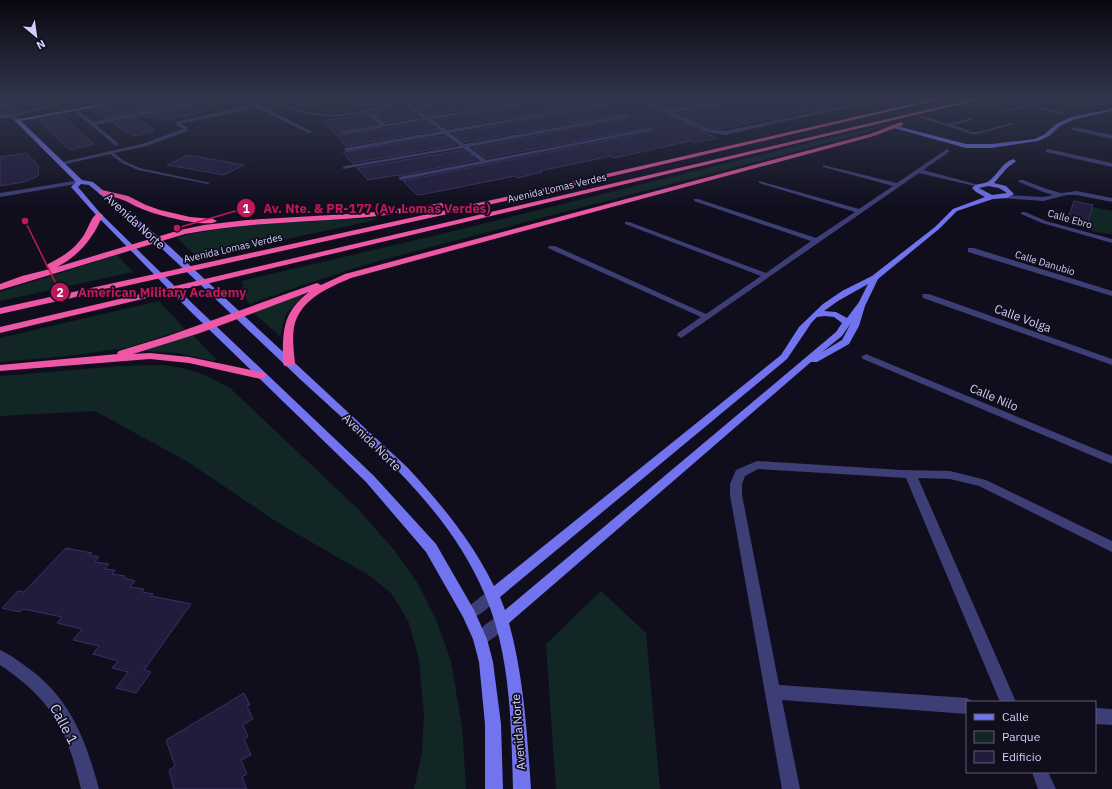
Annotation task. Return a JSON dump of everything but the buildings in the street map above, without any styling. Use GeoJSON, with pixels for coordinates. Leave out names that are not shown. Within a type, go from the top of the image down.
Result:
{"type":"FeatureCollection","features":[{"type":"Feature","properties":{"kind":"highway","name":"Avenida Lomas Verdes"},"geometry":{"type":"LineString","coordinates":[[0,311],[519,196],[780,136]]}},
{"type":"Feature","properties":{"kind":"highway","name":"Avenida Lomas Verdes"},"geometry":{"type":"LineString","coordinates":[[0,330],[147,297],[825,136]]}},
{"type":"Feature","properties":{"kind":"highway"},"geometry":{"type":"LineString","coordinates":[[99,359],[147,346],[277,299],[348,276],[869,136]]}},
{"type":"Feature","properties":{"kind":"highway"},"geometry":{"type":"LineString","coordinates":[[102,192],[125,198],[144,208],[172,216],[230,222]]}},
{"type":"Feature","properties":{"kind":"highway"},"geometry":{"type":"LineString","coordinates":[[0,287],[183,232],[230,222],[386,213],[519,196]]}},
{"type":"Feature","properties":{"kind":"highway"},"geometry":{"type":"LineString","coordinates":[[19,281],[55,265],[82,245],[88,239],[99,215]]}},
{"type":"Feature","properties":{"kind":"highway"},"geometry":{"type":"LineString","coordinates":[[289,364],[289,327],[292,316],[306,298],[321,288],[348,276]]}},
{"type":"Feature","properties":{"kind":"highway"},"geometry":{"type":"LineString","coordinates":[[0,368],[150,356],[169,358],[261,375]]}},
{"type":"Feature","properties":{"kind":"street","name":"Avenida Norte"},"geometry":{"type":"LineString","coordinates":[[33,136],[80,182],[91,183],[169,251],[370,438],[426,495],[453,528],[472,555],[492,596],[502,621],[512,667],[518,717],[522,789]]}},
{"type":"Feature","properties":{"kind":"street"},"geometry":{"type":"LineString","coordinates":[[106,136],[116,144]]}},
{"type":"Feature","properties":{"kind":"street"},"geometry":{"type":"LineString","coordinates":[[61,163],[144,145],[170,136]]}},
{"type":"Feature","properties":{"kind":"street"},"geometry":{"type":"LineString","coordinates":[[346,149],[424,136]]}},
{"type":"Feature","properties":{"kind":"street"},"geometry":{"type":"LineString","coordinates":[[451,136],[485,162]]}},
{"type":"Feature","properties":{"kind":"street"},"geometry":{"type":"LineString","coordinates":[[345,168],[521,136]]}},
{"type":"Feature","properties":{"kind":"street"},"geometry":{"type":"LineString","coordinates":[[401,178],[621,136]]}},
{"type":"Feature","properties":{"kind":"street"},"geometry":{"type":"LineString","coordinates":[[926,136],[960,145],[975,147],[1036,140],[1045,136]]}},
{"type":"Feature","properties":{"kind":"street"},"geometry":{"type":"LineString","coordinates":[[682,335],[947,151]]}},
{"type":"Feature","properties":{"kind":"street"},"geometry":{"type":"LineString","coordinates":[[1048,151],[1112,165]]}},
{"type":"Feature","properties":{"kind":"street"},"geometry":{"type":"LineString","coordinates":[[960,207],[963,203],[974,197],[978,189],[994,181],[1005,164],[1013,161]]}},
{"type":"Feature","properties":{"kind":"street"},"geometry":{"type":"LineString","coordinates":[[825,166],[898,185]]}},
{"type":"Feature","properties":{"kind":"street"},"geometry":{"type":"LineString","coordinates":[[1000,170],[1003,173],[1007,192]]}},
{"type":"Feature","properties":{"kind":"street"},"geometry":{"type":"LineString","coordinates":[[918,171],[978,189],[995,196]]}},
{"type":"Feature","properties":{"kind":"street"},"geometry":{"type":"LineString","coordinates":[[1021,181],[1059,194]]}},
{"type":"Feature","properties":{"kind":"street","name":"Avenida Norte"},"geometry":{"type":"LineString","coordinates":[[80,182],[74,187],[99,215],[192,308],[370,479],[425,542],[445,570],[469,614],[480,639],[486,662],[493,724],[494,789]]}},
{"type":"Feature","properties":{"kind":"street"},"geometry":{"type":"LineString","coordinates":[[0,195],[80,182]]}},
{"type":"Feature","properties":{"kind":"street"},"geometry":{"type":"LineString","coordinates":[[760,182],[860,211]]}},
{"type":"Feature","properties":{"kind":"street"},"geometry":{"type":"LineString","coordinates":[[988,184],[1007,192],[1062,200],[1076,193]]}},
{"type":"Feature","properties":{"kind":"street"},"geometry":{"type":"LineString","coordinates":[[469,614],[784,357],[803,328],[816,315],[853,288],[875,278],[937,228],[955,210],[1007,192],[1034,194],[1076,193],[1112,200]]}},
{"type":"Feature","properties":{"kind":"street"},"geometry":{"type":"LineString","coordinates":[[1047,198],[1059,194]]}},
{"type":"Feature","properties":{"kind":"street"},"geometry":{"type":"LineString","coordinates":[[696,200],[817,241]]}},
{"type":"Feature","properties":{"kind":"street","name":"Calle Ebro"},"geometry":{"type":"LineString","coordinates":[[1024,213],[1044,222],[1112,241]]}},
{"type":"Feature","properties":{"kind":"street"},"geometry":{"type":"LineString","coordinates":[[627,223],[767,276]]}},
{"type":"Feature","properties":{"kind":"street"},"geometry":{"type":"LineString","coordinates":[[552,248],[707,317]]}},
{"type":"Feature","properties":{"kind":"street","name":"Calle Danubio"},"geometry":{"type":"LineString","coordinates":[[971,250],[1112,294]]}},
{"type":"Feature","properties":{"kind":"street"},"geometry":{"type":"LineString","coordinates":[[800,365],[817,359],[846,342],[855,326],[863,302],[875,278]]}},
{"type":"Feature","properties":{"kind":"street","name":"Calle Volga"},"geometry":{"type":"LineString","coordinates":[[926,296],[1112,362]]}},
{"type":"Feature","properties":{"kind":"street"},"geometry":{"type":"LineString","coordinates":[[480,639],[800,365],[830,342],[839,334],[863,302]]}},
{"type":"Feature","properties":{"kind":"street"},"geometry":{"type":"LineString","coordinates":[[816,315],[832,313],[843,318],[847,323]]}},
{"type":"Feature","properties":{"kind":"street","name":"Calle Nilo"},"geometry":{"type":"LineString","coordinates":[[866,357],[1112,460]]}},
{"type":"Feature","properties":{"kind":"street"},"geometry":{"type":"LineString","coordinates":[[791,789],[736,495],[736,484],[740,473],[757,465],[950,475],[982,483],[1112,547]]}},
{"type":"Feature","properties":{"kind":"street"},"geometry":{"type":"LineString","coordinates":[[910,474],[1008,701]]}},
{"type":"Feature","properties":{"kind":"street","name":"Calle 1"},"geometry":{"type":"LineString","coordinates":[[0,657],[28,677],[53,702],[70,732],[84,763],[90,789]]}},
{"type":"Feature","properties":{"kind":"street"},"geometry":{"type":"LineString","coordinates":[[773,692],[966,706]]}},
{"type":"Feature","properties":{"kind":"street"},"geometry":{"type":"LineString","coordinates":[[1096,716],[1112,717]]}},
{"type":"Feature","properties":{"kind":"street"},"geometry":{"type":"LineString","coordinates":[[1040,773],[1047,789]]}},
{"type":"Feature","properties":{"kind":"lane"},"geometry":{"type":"LineString","coordinates":[[110,152],[123,162],[139,169],[208,183]]}},
{"type":"Feature","properties":{"kind":"green space"},"geometry":{"type":"Polygon","coordinates":[[[838,136],[854,136],[374,262],[250,304],[236,289],[244,287],[241,281],[429,237],[838,136]]]}},
{"type":"Feature","properties":{"kind":"green space"},"geometry":{"type":"Polygon","coordinates":[[[1092,207],[1112,211],[1112,234],[1094,232],[1084,227],[1084,224],[1087,225],[1092,207]]]}},
{"type":"Feature","properties":{"kind":"green space"},"geometry":{"type":"Polygon","coordinates":[[[375,218],[376,220],[198,258],[176,237],[250,225],[375,218]]]}},
{"type":"Feature","properties":{"kind":"green space"},"geometry":{"type":"Polygon","coordinates":[[[117,255],[133,272],[0,301],[0,292],[117,255]]]}},
{"type":"Feature","properties":{"kind":"green space"},"geometry":{"type":"Polygon","coordinates":[[[308,290],[286,314],[280,336],[252,312],[308,290]]]}},
{"type":"Feature","properties":{"kind":"green space"},"geometry":{"type":"Polygon","coordinates":[[[159,301],[185,329],[127,348],[67,356],[0,362],[0,338],[159,301]]]}},
{"type":"Feature","properties":{"kind":"green space"},"geometry":{"type":"Polygon","coordinates":[[[192,334],[216,359],[213,361],[178,353],[143,351],[192,334]]]}},
{"type":"Feature","properties":{"kind":"green space"},"geometry":{"type":"Polygon","coordinates":[[[161,365],[198,372],[231,389],[358,509],[395,551],[420,587],[437,622],[451,661],[462,727],[466,789],[414,789],[422,753],[424,715],[419,660],[409,623],[392,594],[370,576],[280,524],[188,462],[95,411],[0,416],[0,376],[121,366],[161,365]]]}},
{"type":"Feature","properties":{"kind":"green space"},"geometry":{"type":"Polygon","coordinates":[[[601,591],[646,633],[660,789],[556,789],[546,644],[601,591]]]}},
{"type":"Feature","properties":{"kind":"place","name":"American Military Academy"},"geometry":{"type":"Point","coordinates":[25,221]}},
{"type":"Feature","properties":{"kind":"place","name":"Av. Nte. & PR-177 (Av. Lomas Verdes)"},"geometry":{"type":"Point","coordinates":[177,228]}}]}
